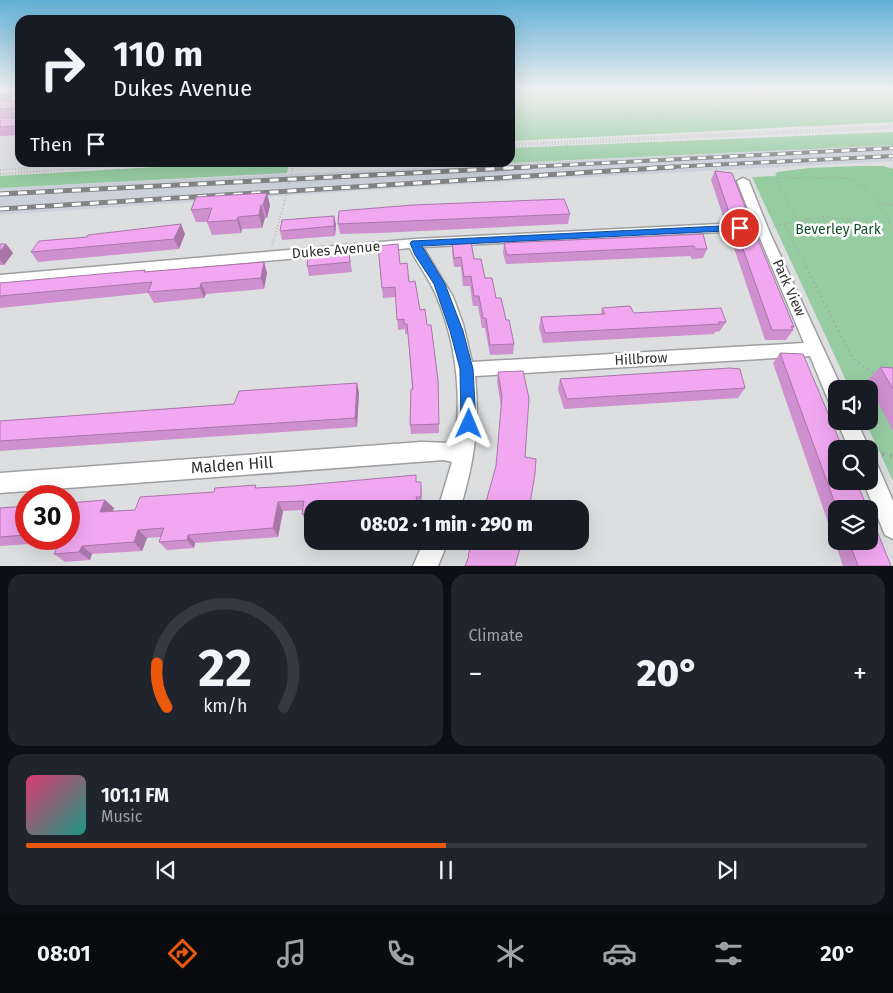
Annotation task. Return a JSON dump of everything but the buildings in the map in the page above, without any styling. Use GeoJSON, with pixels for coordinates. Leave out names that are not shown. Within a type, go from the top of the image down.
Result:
{"type":"FeatureCollection","features":[{"type":"Feature","properties":{"kind":"street","name":"Park View"},"geometry":{"type":"LineString","coordinates":[[743,181],[763,232],[829,380]]}},
{"type":"Feature","properties":{"kind":"street","name":"Dukes Avenue"},"geometry":{"type":"LineString","coordinates":[[0,280],[416,243],[740,228],[750,228],[763,232]]}},
{"type":"Feature","properties":{"kind":"street"},"geometry":{"type":"LineString","coordinates":[[416,243],[445,297],[466,369],[469,402],[465,454],[452,500]]}},
{"type":"Feature","properties":{"kind":"street","name":"Hillbrow"},"geometry":{"type":"LineString","coordinates":[[466,369],[816,349]]}},
{"type":"Feature","properties":{"kind":"street","name":"Malden Hill"},"geometry":{"type":"LineString","coordinates":[[0,483],[421,452],[444,451],[465,454]]}},
{"type":"Feature","properties":{"kind":"street"},"geometry":{"type":"LineString","coordinates":[[877,490],[893,527]]}},
{"type":"Feature","properties":{"kind":"street"},"geometry":{"type":"LineString","coordinates":[[425,566],[432,550]]}},
{"type":"Feature","properties":{"kind":"path"},"geometry":{"type":"LineString","coordinates":[[515,145],[893,127]]}},
{"type":"Feature","properties":{"kind":"path"},"geometry":{"type":"LineString","coordinates":[[544,143],[547,149],[555,150],[567,149],[565,142]]}},
{"type":"Feature","properties":{"kind":"path"},"geometry":{"type":"LineString","coordinates":[[0,172],[56,167]]}},
{"type":"Feature","properties":{"kind":"path"},"geometry":{"type":"LineString","coordinates":[[0,172],[86,167]]}},
{"type":"Feature","properties":{"kind":"path"},"geometry":{"type":"LineString","coordinates":[[270,255],[293,167]]}},
{"type":"Feature","properties":{"kind":"path"},"geometry":{"type":"LineString","coordinates":[[798,222],[776,178],[853,178],[865,186],[876,201],[881,204],[893,205]]}},
{"type":"Feature","properties":{"kind":"path"},"geometry":{"type":"LineString","coordinates":[[881,204],[878,206],[890,222],[822,216],[785,225],[854,359],[883,380]]}},
{"type":"Feature","properties":{"kind":"path"},"geometry":{"type":"LineString","coordinates":[[878,454],[893,456]]}},
{"type":"Feature","properties":{"kind":"shaded area"},"geometry":{"type":"Polygon","coordinates":[[[893,145],[893,161],[459,184],[0,215],[0,188],[436,167],[515,167],[515,163],[893,145]]]}},
{"type":"Feature","properties":{"kind":"green space"},"geometry":{"type":"Polygon","coordinates":[[[515,116],[893,116],[893,122],[515,141],[515,116]]]}},
{"type":"Feature","properties":{"kind":"green space"},"geometry":{"type":"Polygon","coordinates":[[[893,132],[893,145],[515,163],[515,148],[893,132]]]}},
{"type":"Feature","properties":{"kind":"green space","name":"Beverley Park"},"geometry":{"type":"Polygon","coordinates":[[[884,166],[893,169],[893,481],[878,449],[878,440],[874,440],[869,430],[878,430],[878,380],[846,380],[752,177],[777,176],[775,175],[777,172],[809,168],[884,166]]]}},
{"type":"Feature","properties":{"kind":"green space"},"geometry":{"type":"Polygon","coordinates":[[[156,167],[288,167],[287,173],[0,188],[0,176],[156,167]]]}},
{"type":"Feature","properties":{"kind":"railway"},"geometry":{"type":"LineString","coordinates":[[506,168],[893,148]]}},
{"type":"Feature","properties":{"kind":"railway"},"geometry":{"type":"LineString","coordinates":[[649,168],[893,156]]}},
{"type":"Feature","properties":{"kind":"railway"},"geometry":{"type":"LineString","coordinates":[[0,194],[530,167]]}},
{"type":"Feature","properties":{"kind":"railway"},"geometry":{"type":"LineString","coordinates":[[0,209],[674,167]]}},
{"type":"Feature","properties":{"kind":"route"},"geometry":{"type":"LineString","coordinates":[[469,424],[466,369],[456,331],[445,297],[434,274],[420,255],[416,243],[740,228]]}}]}
